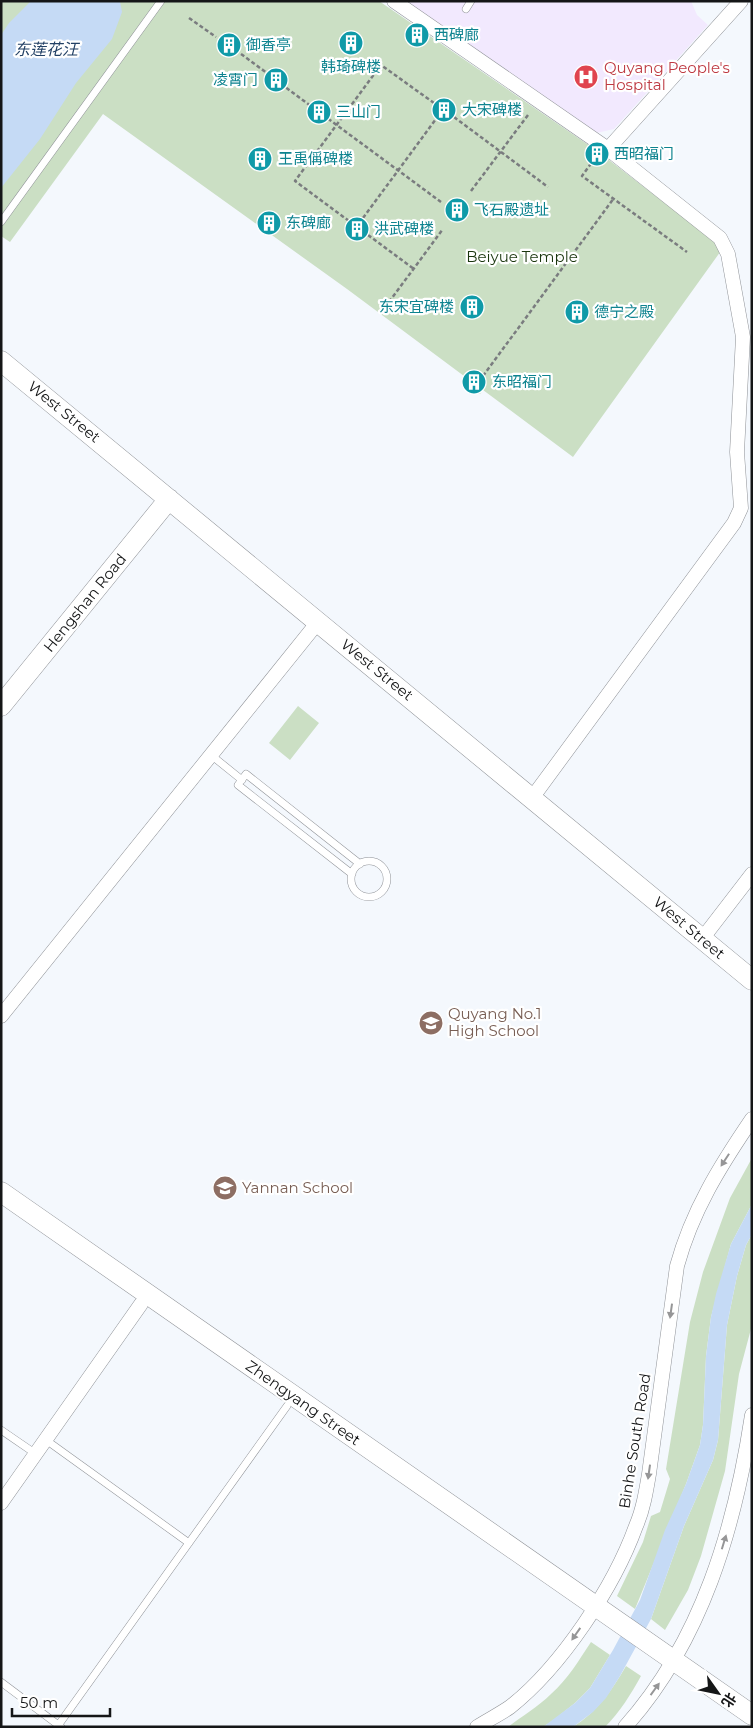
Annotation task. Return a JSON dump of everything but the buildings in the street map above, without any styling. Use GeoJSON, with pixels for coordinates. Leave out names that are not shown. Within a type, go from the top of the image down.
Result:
{"type":"FeatureCollection","features":[{"type":"Feature","properties":{"kind":"main road","name":"West Street"},"geometry":{"type":"LineString","coordinates":[[1,361],[752,980]]}},
{"type":"Feature","properties":{"kind":"main road","name":"Hengshan Road"},"geometry":{"type":"LineString","coordinates":[[1,706],[170,499]]}},
{"type":"Feature","properties":{"kind":"main road","name":"Zhengyang Street"},"geometry":{"type":"LineString","coordinates":[[1,1192],[597,1615]]}},
{"type":"Feature","properties":{"kind":"main road","name":"Zhengyang Street"},"geometry":{"type":"LineString","coordinates":[[1,1206],[287,1406],[597,1615]]}},
{"type":"Feature","properties":{"kind":"main road"},"geometry":{"type":"LineString","coordinates":[[597,1615],[663,1660],[752,1714]]}},
{"type":"Feature","properties":{"kind":"main road"},"geometry":{"type":"LineString","coordinates":[[663,1660],[749,1727]]}},
{"type":"Feature","properties":{"kind":"street"},"geometry":{"type":"LineString","coordinates":[[394,1],[608,149],[720,238],[728,254],[743,337],[737,452],[740,508],[734,523],[532,798]]}},
{"type":"Feature","properties":{"kind":"street"},"geometry":{"type":"LineString","coordinates":[[608,149],[740,1]]}},
{"type":"Feature","properties":{"kind":"street"},"geometry":{"type":"LineString","coordinates":[[1,1016],[318,622]]}},
{"type":"Feature","properties":{"kind":"street"},"geometry":{"type":"LineString","coordinates":[[702,939],[752,874]]}},
{"type":"Feature","properties":{"kind":"street","name":"Binhe South Road"},"geometry":{"type":"LineString","coordinates":[[477,1727],[509,1707],[541,1678],[597,1615],[627,1550],[637,1525],[649,1474],[677,1266],[684,1240],[714,1177],[752,1119]]}},
{"type":"Feature","properties":{"kind":"street"},"geometry":{"type":"LineString","coordinates":[[1,1503],[141,1304]]}},
{"type":"Feature","properties":{"kind":"street"},"geometry":{"type":"LineString","coordinates":[[624,1727],[650,1696],[663,1660],[699,1610],[721,1554],[742,1478],[752,1417]]}},
{"type":"Feature","properties":{"kind":"lane"},"geometry":{"type":"LineString","coordinates":[[1,222],[161,1]]}},
{"type":"Feature","properties":{"kind":"lane"},"geometry":{"type":"LineString","coordinates":[[466,9],[471,1]]}},
{"type":"Feature","properties":{"kind":"lane"},"geometry":{"type":"LineString","coordinates":[[210,755],[242,780]]}},
{"type":"Feature","properties":{"kind":"lane"},"geometry":{"type":"LineString","coordinates":[[352,874],[238,785],[246,774],[360,864]]}},
{"type":"Feature","properties":{"kind":"lane"},"geometry":{"type":"LineString","coordinates":[[367,861],[373,862],[383,868],[386,878],[382,892],[372,897],[361,896],[353,888],[351,882],[352,874],[360,864],[367,861]]}},
{"type":"Feature","properties":{"kind":"lane"},"geometry":{"type":"LineString","coordinates":[[1,1682],[59,1726],[287,1406]]}},
{"type":"Feature","properties":{"kind":"lane"},"geometry":{"type":"LineString","coordinates":[[1,1430],[36,1454]]}},
{"type":"Feature","properties":{"kind":"lane"},"geometry":{"type":"LineString","coordinates":[[46,1440],[189,1543]]}},
{"type":"Feature","properties":{"kind":"path"},"geometry":{"type":"LineString","coordinates":[[189,18],[216,37]]}},
{"type":"Feature","properties":{"kind":"path"},"geometry":{"type":"LineString","coordinates":[[241,54],[271,76]]}},
{"type":"Feature","properties":{"kind":"path"},"geometry":{"type":"LineString","coordinates":[[349,221],[295,181],[381,65],[434,103]]}},
{"type":"Feature","properties":{"kind":"path"},"geometry":{"type":"LineString","coordinates":[[281,84],[441,202]]}},
{"type":"Feature","properties":{"kind":"path"},"geometry":{"type":"LineString","coordinates":[[471,191],[528,115]]}},
{"type":"Feature","properties":{"kind":"path"},"geometry":{"type":"LineString","coordinates":[[454,117],[548,187]]}},
{"type":"Feature","properties":{"kind":"path"},"geometry":{"type":"LineString","coordinates":[[363,218],[436,119]]}},
{"type":"Feature","properties":{"kind":"path"},"geometry":{"type":"LineString","coordinates":[[595,158],[582,176],[687,252]]}},
{"type":"Feature","properties":{"kind":"path"},"geometry":{"type":"LineString","coordinates":[[483,376],[614,198]]}},
{"type":"Feature","properties":{"kind":"path"},"geometry":{"type":"LineString","coordinates":[[389,302],[443,229]]}},
{"type":"Feature","properties":{"kind":"path"},"geometry":{"type":"LineString","coordinates":[[368,235],[414,269]]}},
{"type":"Feature","properties":{"kind":"shaded area","name":"Quyang People's Hospital"},"geometry":{"type":"Polygon","coordinates":[[[401,1],[691,1],[697,15],[708,25],[614,129],[592,134],[401,1]]]}},
{"type":"Feature","properties":{"kind":"green space","name":"Beiyue Temple"},"geometry":{"type":"Polygon","coordinates":[[[1,1],[379,1],[587,144],[590,141],[611,157],[609,160],[723,248],[573,457],[483,390],[480,394],[462,380],[464,376],[347,289],[103,114],[10,242],[1,236],[1,1]]]}},
{"type":"Feature","properties":{"kind":"green space"},"geometry":{"type":"Polygon","coordinates":[[[298,706],[319,723],[290,760],[269,743],[298,706]]]}},
{"type":"Feature","properties":{"kind":"green space"},"geometry":{"type":"Polygon","coordinates":[[[752,1158],[752,1204],[731,1244],[711,1317],[706,1356],[703,1425],[700,1445],[635,1609],[617,1596],[643,1542],[651,1516],[660,1512],[670,1479],[666,1469],[690,1322],[703,1272],[730,1198],[752,1158]]]}},
{"type":"Feature","properties":{"kind":"green space"},"geometry":{"type":"Polygon","coordinates":[[[752,1234],[752,1325],[739,1374],[725,1471],[701,1556],[688,1590],[665,1630],[651,1619],[684,1526],[713,1460],[718,1440],[727,1325],[737,1276],[746,1245],[752,1234]]]}},
{"type":"Feature","properties":{"kind":"green space"},"geometry":{"type":"Polygon","coordinates":[[[591,1642],[610,1655],[590,1688],[575,1703],[543,1727],[508,1727],[541,1703],[563,1682],[591,1642]]]}},
{"type":"Feature","properties":{"kind":"green space"},"geometry":{"type":"Polygon","coordinates":[[[626,1666],[641,1676],[625,1703],[605,1727],[573,1727],[589,1715],[603,1700],[626,1666]]]}},
{"type":"Feature","properties":{"kind":"water","name":"东莲花汪"},"geometry":{"type":"Polygon","coordinates":[[[31,1],[120,1],[122,12],[112,39],[76,83],[40,139],[1,188],[1,35],[9,23],[31,1]]]}},
{"type":"Feature","properties":{"kind":"water"},"geometry":{"type":"Polygon","coordinates":[[[752,1204],[752,1234],[746,1245],[737,1276],[727,1325],[718,1440],[713,1460],[684,1526],[651,1619],[620,1676],[606,1698],[593,1712],[573,1727],[543,1727],[575,1703],[590,1688],[640,1600],[665,1530],[686,1484],[700,1445],[703,1425],[706,1356],[711,1317],[731,1244],[752,1204]]]}},
{"type":"Feature","properties":{"kind":"place","name":"西碑廊"},"geometry":{"type":"Point","coordinates":[417,35]}},
{"type":"Feature","properties":{"kind":"place","name":"韩琦碑楼"},"geometry":{"type":"Point","coordinates":[351,43]}},
{"type":"Feature","properties":{"kind":"place","name":"御香亭"},"geometry":{"type":"Point","coordinates":[229,45]}},
{"type":"Feature","properties":{"kind":"place","name":"Quyang People's Hospital"},"geometry":{"type":"Point","coordinates":[586,77]}},
{"type":"Feature","properties":{"kind":"place","name":"凌霄门"},"geometry":{"type":"Point","coordinates":[276,80]}},
{"type":"Feature","properties":{"kind":"place","name":"大宋碑楼"},"geometry":{"type":"Point","coordinates":[444,110]}},
{"type":"Feature","properties":{"kind":"place","name":"三山门"},"geometry":{"type":"Point","coordinates":[319,112]}},
{"type":"Feature","properties":{"kind":"place","name":"西昭福门"},"geometry":{"type":"Point","coordinates":[597,154]}},
{"type":"Feature","properties":{"kind":"place","name":"王禹偁碑楼"},"geometry":{"type":"Point","coordinates":[260,159]}},
{"type":"Feature","properties":{"kind":"place","name":"飞石殿遗址"},"geometry":{"type":"Point","coordinates":[457,210]}},
{"type":"Feature","properties":{"kind":"place","name":"东碑廊"},"geometry":{"type":"Point","coordinates":[269,223]}},
{"type":"Feature","properties":{"kind":"place","name":"洪武碑楼"},"geometry":{"type":"Point","coordinates":[357,229]}},
{"type":"Feature","properties":{"kind":"place","name":"东宋宜碑楼"},"geometry":{"type":"Point","coordinates":[472,307]}},
{"type":"Feature","properties":{"kind":"place","name":"德宁之殿"},"geometry":{"type":"Point","coordinates":[577,312]}},
{"type":"Feature","properties":{"kind":"place","name":"东昭福门"},"geometry":{"type":"Point","coordinates":[474,382]}},
{"type":"Feature","properties":{"kind":"place","name":"Quyang No.1 High School"},"geometry":{"type":"Point","coordinates":[431,1023]}},
{"type":"Feature","properties":{"kind":"place","name":"Yannan School"},"geometry":{"type":"Point","coordinates":[225,1188]}}]}
